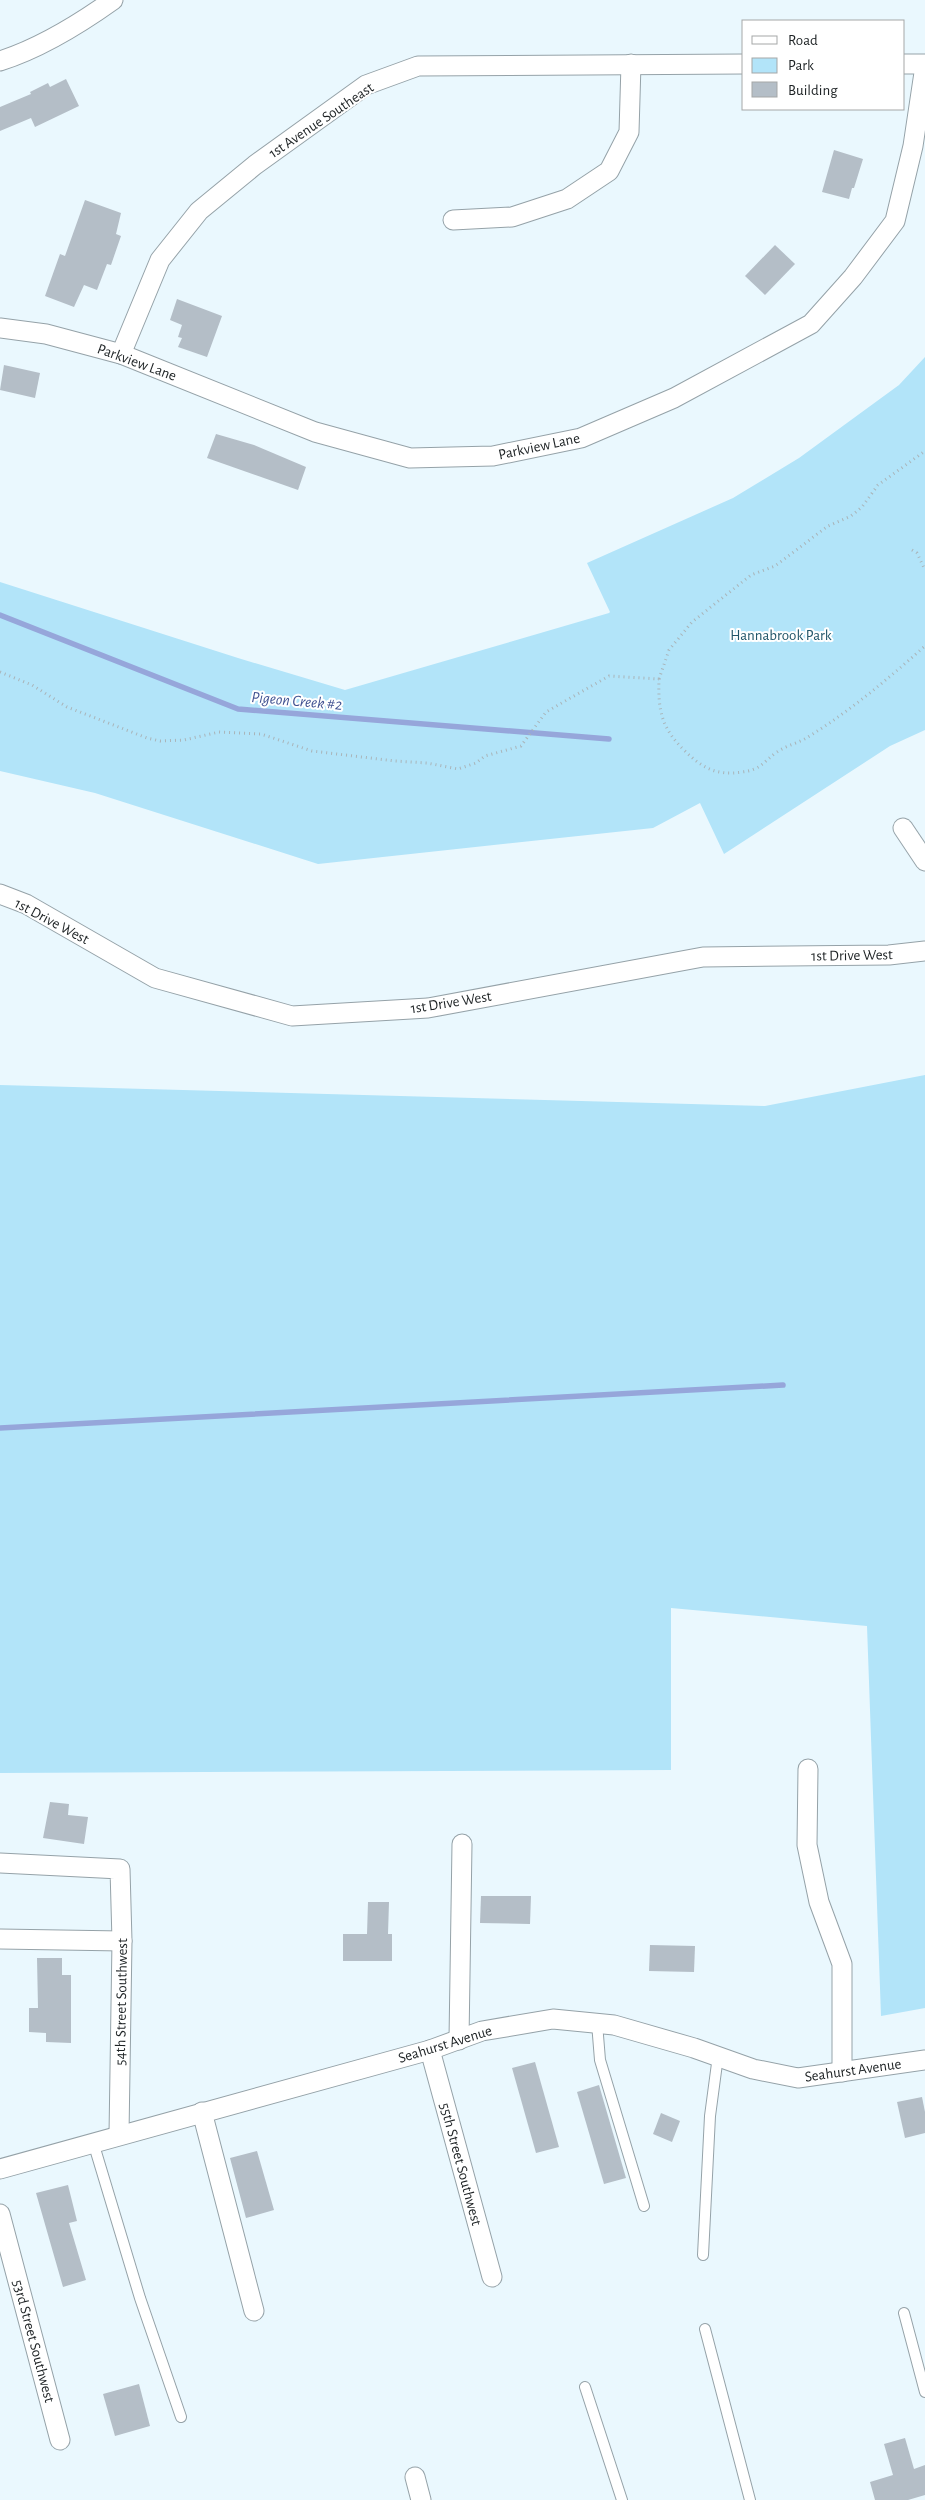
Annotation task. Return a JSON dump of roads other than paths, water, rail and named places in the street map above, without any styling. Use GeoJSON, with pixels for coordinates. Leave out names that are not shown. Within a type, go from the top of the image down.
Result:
{"type":"FeatureCollection","features":[{"type":"Feature","properties":{"kind":"street"},"geometry":{"type":"LineString","coordinates":[[0,61],[19,55],[74,27],[113,0]]}},
{"type":"Feature","properties":{"kind":"street"},"geometry":{"type":"LineString","coordinates":[[453,220],[512,217],[567,199],[609,171],[629,132],[631,64]]}},
{"type":"Feature","properties":{"kind":"street","name":"1st Avenue Southeast"},"geometry":{"type":"LineString","coordinates":[[121,354],[160,260],[200,211],[255,165],[366,85],[418,66],[742,64]]}},
{"type":"Feature","properties":{"kind":"street"},"geometry":{"type":"LineString","coordinates":[[905,64],[925,65]]}},
{"type":"Feature","properties":{"kind":"street","name":"Parkview Lane"},"geometry":{"type":"LineString","coordinates":[[0,328],[46,334],[121,354],[315,432],[410,458],[493,456],[580,438],[674,398],[811,324],[853,277],[895,221],[914,146],[925,65]]}},
{"type":"Feature","properties":{"kind":"street"},"geometry":{"type":"LineString","coordinates":[[903,828],[925,861]]}},
{"type":"Feature","properties":{"kind":"street","name":"1st Drive West"},"geometry":{"type":"LineString","coordinates":[[0,894],[26,904],[155,978],[292,1016],[428,1008],[703,957],[889,955],[925,951]]}},
{"type":"Feature","properties":{"kind":"street"},"geometry":{"type":"LineString","coordinates":[[808,1769],[806,1845],[819,1902],[842,1964],[842,2072]]}},
{"type":"Feature","properties":{"kind":"street"},"geometry":{"type":"LineString","coordinates":[[459,2040],[462,1844]]}},
{"type":"Feature","properties":{"kind":"street","name":"54th Street Southwest"},"geometry":{"type":"LineString","coordinates":[[0,1863],[120,1868],[122,1942],[119,2135]]}},
{"type":"Feature","properties":{"kind":"street"},"geometry":{"type":"LineString","coordinates":[[0,1939],[122,1942]]}},
{"type":"Feature","properties":{"kind":"street","name":"Seahurst Avenue"},"geometry":{"type":"LineString","coordinates":[[0,2169],[430,2050],[482,2031],[553,2019],[614,2025],[718,2056],[753,2069],[798,2078],[925,2060]]}},
{"type":"Feature","properties":{"kind":"street","name":"55th Street Southwest"},"geometry":{"type":"LineString","coordinates":[[430,2050],[492,2277]]}},
{"type":"Feature","properties":{"kind":"street"},"geometry":{"type":"LineString","coordinates":[[202,2112],[254,2311]]}},
{"type":"Feature","properties":{"kind":"street","name":"53rd Street Southwest"},"geometry":{"type":"LineString","coordinates":[[0,2214],[60,2440]]}},
{"type":"Feature","properties":{"kind":"street"},"geometry":{"type":"LineString","coordinates":[[415,2476],[421,2500]]}},
{"type":"Feature","properties":{"kind":"lane"},"geometry":{"type":"LineString","coordinates":[[597,2023],[600,2060],[644,2206]]}},
{"type":"Feature","properties":{"kind":"lane"},"geometry":{"type":"LineString","coordinates":[[703,2255],[710,2116],[718,2056]]}},
{"type":"Feature","properties":{"kind":"lane"},"geometry":{"type":"LineString","coordinates":[[94,2142],[140,2298],[181,2417]]}},
{"type":"Feature","properties":{"kind":"lane"},"geometry":{"type":"LineString","coordinates":[[904,2313],[925,2392]]}},
{"type":"Feature","properties":{"kind":"lane"},"geometry":{"type":"LineString","coordinates":[[705,2329],[750,2500]]}},
{"type":"Feature","properties":{"kind":"lane"},"geometry":{"type":"LineString","coordinates":[[585,2387],[622,2500]]}},
{"type":"Feature","properties":{"kind":"waterway","name":"Pigeon Creek #2"},"geometry":{"type":"LineString","coordinates":[[0,615],[238,709],[609,739]]}},
{"type":"Feature","properties":{"kind":"waterway"},"geometry":{"type":"LineString","coordinates":[[0,1428],[783,1385]]}},
{"type":"Feature","properties":{"kind":"park label","name":"Hannabrook Park"},"geometry":{"type":"Point","coordinates":[781,635]}}]}
